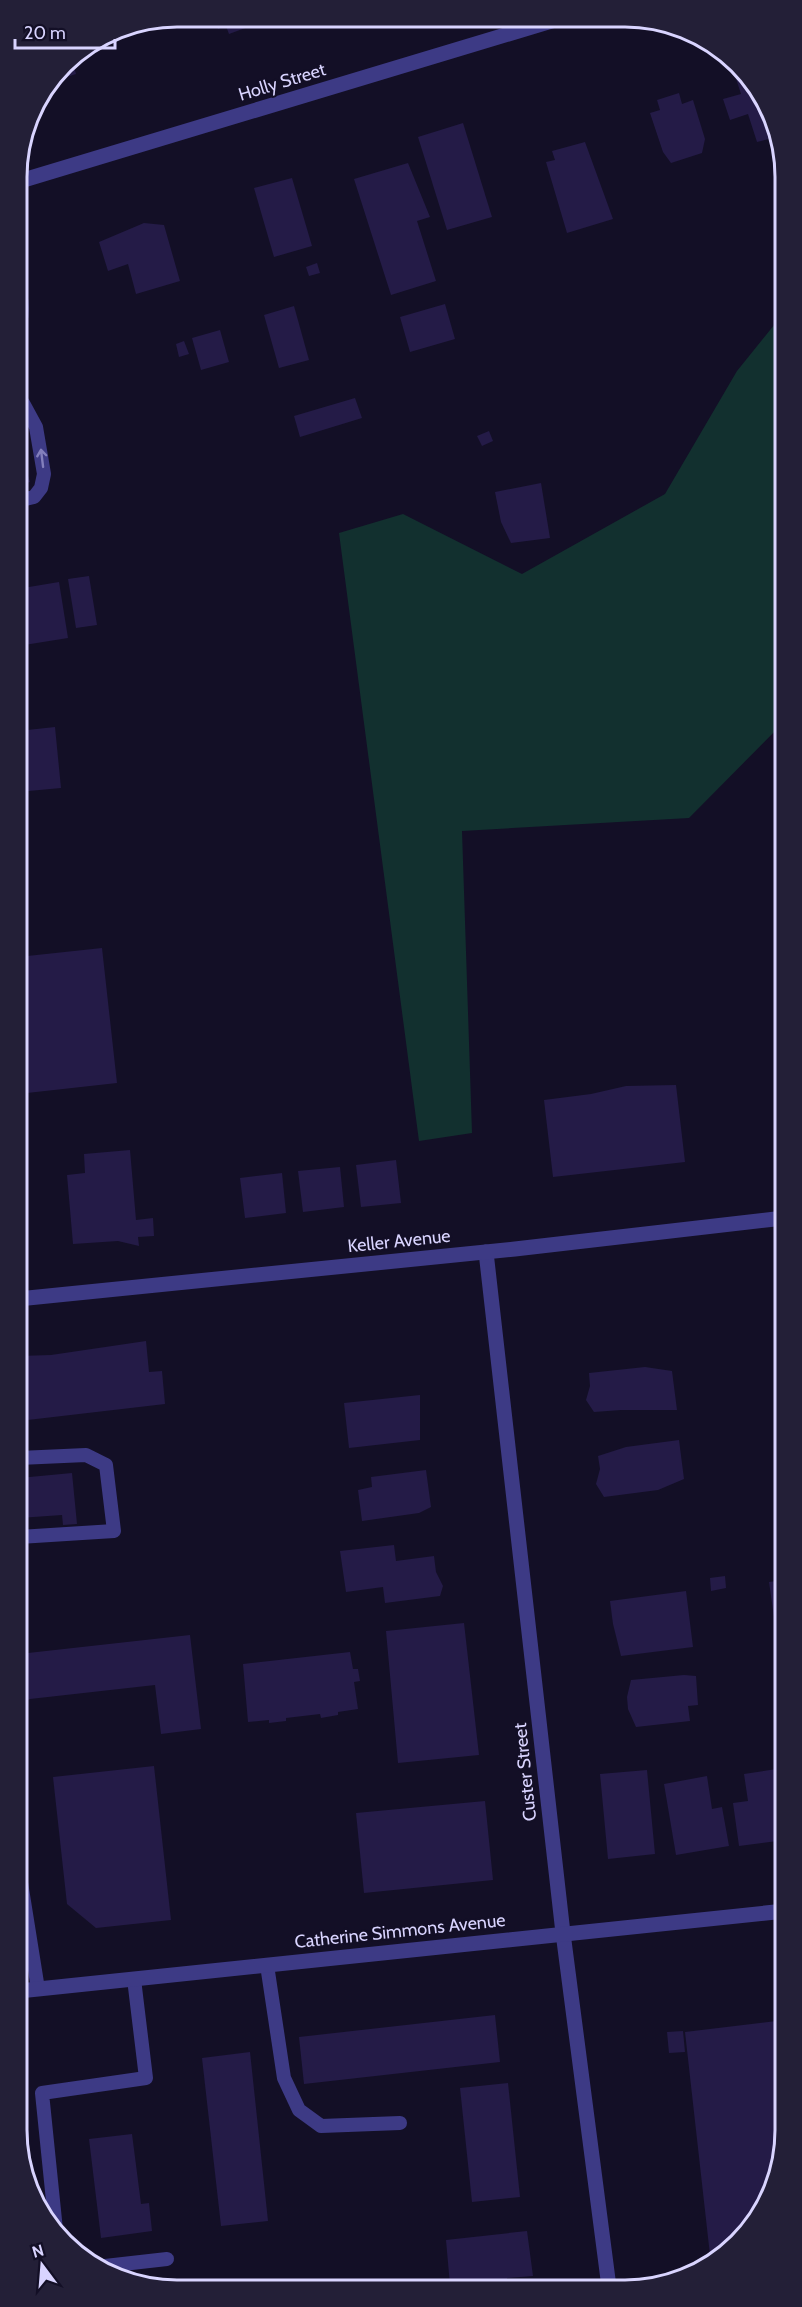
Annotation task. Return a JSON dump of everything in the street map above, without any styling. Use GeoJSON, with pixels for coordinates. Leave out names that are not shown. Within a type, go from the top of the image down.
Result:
{"type":"FeatureCollection","features":[{"type":"Feature","properties":{"kind":"street","name":"Holly Street"},"geometry":{"type":"LineString","coordinates":[[27,179],[531,27]]}},
{"type":"Feature","properties":{"kind":"street","name":"Keller Avenue"},"geometry":{"type":"LineString","coordinates":[[27,1298],[486,1252],[775,1219]]}},
{"type":"Feature","properties":{"kind":"street","name":"Custer Street"},"geometry":{"type":"LineString","coordinates":[[486,1252],[563,1933],[608,2280]]}},
{"type":"Feature","properties":{"kind":"street","name":"Catherine Simmons Avenue"},"geometry":{"type":"LineString","coordinates":[[27,1990],[775,1912]]}},
{"type":"Feature","properties":{"kind":"lane"},"geometry":{"type":"LineString","coordinates":[[27,410],[36,427],[44,474],[41,488],[34,497],[27,499]]}},
{"type":"Feature","properties":{"kind":"lane"},"geometry":{"type":"LineString","coordinates":[[27,1458],[87,1455],[106,1465],[114,1531],[27,1536]]}},
{"type":"Feature","properties":{"kind":"lane"},"geometry":{"type":"LineString","coordinates":[[27,1920],[38,1989]]}},
{"type":"Feature","properties":{"kind":"lane"},"geometry":{"type":"LineString","coordinates":[[267,1965],[284,2079],[299,2110],[321,2126],[400,2123]]}},
{"type":"Feature","properties":{"kind":"lane"},"geometry":{"type":"LineString","coordinates":[[55,2216],[42,2093],[146,2078],[134,1979]]}},
{"type":"Feature","properties":{"kind":"lane"},"geometry":{"type":"LineString","coordinates":[[112,2265],[167,2259]]}},
{"type":"Feature","properties":{"kind":"green space"},"geometry":{"type":"Polygon","coordinates":[[[775,324],[775,731],[689,818],[462,831],[472,1133],[419,1141],[339,533],[403,514],[522,574],[665,494],[737,371],[775,324]]]}},
{"type":"Feature","properties":{"kind":"building"},"geometry":{"type":"Polygon","coordinates":[[[226,27],[248,27],[229,34],[226,27]]]}},
{"type":"Feature","properties":{"kind":"building"},"geometry":{"type":"Polygon","coordinates":[[[74,68],[76,74],[64,78],[74,68]]]}},
{"type":"Feature","properties":{"kind":"building"},"geometry":{"type":"Polygon","coordinates":[[[735,76],[750,93],[760,110],[770,139],[757,142],[748,114],[730,120],[723,99],[741,94],[735,76]]]}},
{"type":"Feature","properties":{"kind":"building"},"geometry":{"type":"Polygon","coordinates":[[[679,93],[682,104],[693,100],[705,139],[702,153],[671,163],[663,152],[650,113],[660,110],[657,100],[679,93]]]}},
{"type":"Feature","properties":{"kind":"building"},"geometry":{"type":"Polygon","coordinates":[[[463,123],[492,217],[447,230],[418,137],[463,123]]]}},
{"type":"Feature","properties":{"kind":"building"},"geometry":{"type":"Polygon","coordinates":[[[585,142],[613,219],[567,233],[546,162],[555,160],[552,151],[585,142]]]}},
{"type":"Feature","properties":{"kind":"building"},"geometry":{"type":"Polygon","coordinates":[[[408,163],[430,217],[417,221],[436,281],[391,295],[354,179],[408,163]]]}},
{"type":"Feature","properties":{"kind":"building"},"geometry":{"type":"Polygon","coordinates":[[[292,178],[312,246],[274,257],[254,188],[292,178]]]}},
{"type":"Feature","properties":{"kind":"building"},"geometry":{"type":"Polygon","coordinates":[[[144,223],[164,225],[180,281],[136,294],[128,264],[108,271],[99,242],[144,223]]]}},
{"type":"Feature","properties":{"kind":"building"},"geometry":{"type":"Polygon","coordinates":[[[317,263],[320,273],[309,276],[306,267],[317,263]]]}},
{"type":"Feature","properties":{"kind":"building"},"geometry":{"type":"Polygon","coordinates":[[[445,304],[455,339],[410,352],[400,317],[445,304]]]}},
{"type":"Feature","properties":{"kind":"building"},"geometry":{"type":"Polygon","coordinates":[[[294,306],[309,360],[279,368],[264,315],[294,306]]]}},
{"type":"Feature","properties":{"kind":"building"},"geometry":{"type":"Polygon","coordinates":[[[220,330],[229,362],[201,370],[192,338],[220,330]]]}},
{"type":"Feature","properties":{"kind":"building"},"geometry":{"type":"Polygon","coordinates":[[[184,341],[189,354],[179,357],[176,344],[184,341]]]}},
{"type":"Feature","properties":{"kind":"building"},"geometry":{"type":"Polygon","coordinates":[[[355,398],[362,418],[300,437],[294,416],[355,398]]]}},
{"type":"Feature","properties":{"kind":"building"},"geometry":{"type":"Polygon","coordinates":[[[489,431],[493,441],[482,446],[477,436],[489,431]]]}},
{"type":"Feature","properties":{"kind":"building"},"geometry":{"type":"Polygon","coordinates":[[[541,483],[550,538],[511,543],[501,522],[495,492],[541,483]]]}},
{"type":"Feature","properties":{"kind":"building"},"geometry":{"type":"Polygon","coordinates":[[[89,576],[97,625],[76,628],[68,579],[89,576]]]}},
{"type":"Feature","properties":{"kind":"building"},"geometry":{"type":"Polygon","coordinates":[[[59,582],[68,638],[27,645],[27,587],[59,582]]]}},
{"type":"Feature","properties":{"kind":"building"},"geometry":{"type":"Polygon","coordinates":[[[55,727],[61,788],[27,791],[27,730],[55,727]]]}},
{"type":"Feature","properties":{"kind":"building"},"geometry":{"type":"Polygon","coordinates":[[[102,948],[117,1083],[27,1093],[27,956],[102,948]]]}},
{"type":"Feature","properties":{"kind":"building"},"geometry":{"type":"Polygon","coordinates":[[[676,1085],[685,1162],[553,1177],[544,1100],[591,1094],[626,1086],[676,1085]]]}},
{"type":"Feature","properties":{"kind":"building"},"geometry":{"type":"Polygon","coordinates":[[[130,1150],[136,1220],[153,1218],[154,1236],[138,1237],[139,1246],[118,1241],[73,1244],[67,1175],[85,1173],[84,1154],[130,1150]]]}},
{"type":"Feature","properties":{"kind":"building"},"geometry":{"type":"Polygon","coordinates":[[[396,1160],[401,1203],[361,1207],[356,1165],[396,1160]]]}},
{"type":"Feature","properties":{"kind":"building"},"geometry":{"type":"Polygon","coordinates":[[[340,1167],[344,1207],[303,1212],[298,1171],[340,1167]]]}},
{"type":"Feature","properties":{"kind":"building"},"geometry":{"type":"Polygon","coordinates":[[[282,1173],[286,1213],[245,1218],[240,1178],[282,1173]]]}},
{"type":"Feature","properties":{"kind":"building"},"geometry":{"type":"Polygon","coordinates":[[[146,1341],[149,1372],[162,1371],[165,1404],[27,1420],[27,1356],[51,1355],[146,1341]]]}},
{"type":"Feature","properties":{"kind":"building"},"geometry":{"type":"Polygon","coordinates":[[[645,1367],[672,1371],[677,1410],[594,1412],[586,1400],[590,1386],[589,1373],[645,1367]]]}},
{"type":"Feature","properties":{"kind":"building"},"geometry":{"type":"Polygon","coordinates":[[[420,1395],[420,1440],[349,1448],[344,1403],[420,1395]]]}},
{"type":"Feature","properties":{"kind":"building"},"geometry":{"type":"Polygon","coordinates":[[[679,1440],[684,1479],[658,1490],[604,1497],[596,1484],[600,1469],[598,1456],[626,1447],[679,1440]]]}},
{"type":"Feature","properties":{"kind":"building"},"geometry":{"type":"Polygon","coordinates":[[[426,1470],[431,1507],[419,1513],[362,1521],[358,1490],[372,1487],[371,1477],[426,1470]]]}},
{"type":"Feature","properties":{"kind":"building"},"geometry":{"type":"Polygon","coordinates":[[[72,1473],[77,1524],[63,1525],[62,1515],[27,1517],[27,1477],[72,1473]]]}},
{"type":"Feature","properties":{"kind":"building"},"geometry":{"type":"Polygon","coordinates":[[[394,1545],[396,1561],[434,1556],[436,1572],[443,1586],[440,1596],[385,1603],[383,1587],[346,1592],[340,1551],[394,1545]]]}},
{"type":"Feature","properties":{"kind":"building"},"geometry":{"type":"Polygon","coordinates":[[[725,1576],[726,1588],[711,1591],[710,1578],[725,1576]]]}},
{"type":"Feature","properties":{"kind":"building"},"geometry":{"type":"Polygon","coordinates":[[[775,1581],[775,1624],[769,1582],[775,1581]]]}},
{"type":"Feature","properties":{"kind":"building"},"geometry":{"type":"Polygon","coordinates":[[[686,1591],[693,1647],[621,1656],[610,1601],[686,1591]]]}},
{"type":"Feature","properties":{"kind":"building"},"geometry":{"type":"Polygon","coordinates":[[[464,1623],[479,1755],[398,1763],[386,1631],[464,1623]]]}},
{"type":"Feature","properties":{"kind":"building"},"geometry":{"type":"Polygon","coordinates":[[[190,1635],[201,1729],[161,1734],[155,1685],[27,1700],[27,1653],[190,1635]]]}},
{"type":"Feature","properties":{"kind":"building"},"geometry":{"type":"Polygon","coordinates":[[[350,1652],[353,1669],[358,1669],[360,1681],[354,1682],[358,1709],[338,1712],[338,1715],[321,1718],[320,1714],[286,1718],[286,1721],[269,1723],[269,1720],[248,1722],[243,1664],[350,1652]]]}},
{"type":"Feature","properties":{"kind":"building"},"geometry":{"type":"Polygon","coordinates":[[[696,1676],[698,1705],[688,1706],[690,1721],[636,1727],[628,1709],[627,1697],[631,1680],[696,1676]]]}},
{"type":"Feature","properties":{"kind":"building"},"geometry":{"type":"Polygon","coordinates":[[[154,1766],[171,1920],[96,1928],[67,1904],[53,1777],[154,1766]]]}},
{"type":"Feature","properties":{"kind":"building"},"geometry":{"type":"Polygon","coordinates":[[[775,1769],[775,1841],[739,1846],[733,1803],[748,1801],[744,1774],[775,1769]]]}},
{"type":"Feature","properties":{"kind":"building"},"geometry":{"type":"Polygon","coordinates":[[[647,1770],[655,1854],[608,1859],[600,1774],[647,1770]]]}},
{"type":"Feature","properties":{"kind":"building"},"geometry":{"type":"Polygon","coordinates":[[[707,1776],[712,1809],[722,1807],[729,1846],[676,1855],[664,1784],[707,1776]]]}},
{"type":"Feature","properties":{"kind":"building"},"geometry":{"type":"Polygon","coordinates":[[[485,1801],[493,1880],[364,1893],[356,1813],[485,1801]]]}},
{"type":"Feature","properties":{"kind":"building"},"geometry":{"type":"Polygon","coordinates":[[[495,2015],[500,2062],[304,2084],[299,2037],[495,2015]]]}},
{"type":"Feature","properties":{"kind":"building"},"geometry":{"type":"Polygon","coordinates":[[[775,2021],[775,2140],[770,2169],[760,2197],[750,2214],[738,2229],[710,2254],[685,2032],[775,2021]]]}},
{"type":"Feature","properties":{"kind":"building"},"geometry":{"type":"Polygon","coordinates":[[[683,2031],[685,2052],[669,2053],[667,2032],[683,2031]]]}},
{"type":"Feature","properties":{"kind":"building"},"geometry":{"type":"Polygon","coordinates":[[[250,2052],[268,2221],[221,2226],[202,2058],[250,2052]]]}},
{"type":"Feature","properties":{"kind":"building"},"geometry":{"type":"Polygon","coordinates":[[[508,2083],[520,2197],[472,2202],[460,2088],[508,2083]]]}},
{"type":"Feature","properties":{"kind":"building"},"geometry":{"type":"Polygon","coordinates":[[[132,2134],[141,2204],[149,2203],[152,2231],[101,2238],[89,2139],[132,2134]]]}},
{"type":"Feature","properties":{"kind":"building"},"geometry":{"type":"Polygon","coordinates":[[[527,2231],[533,2276],[507,2278],[507,2280],[450,2280],[446,2240],[527,2231]]]}}]}
